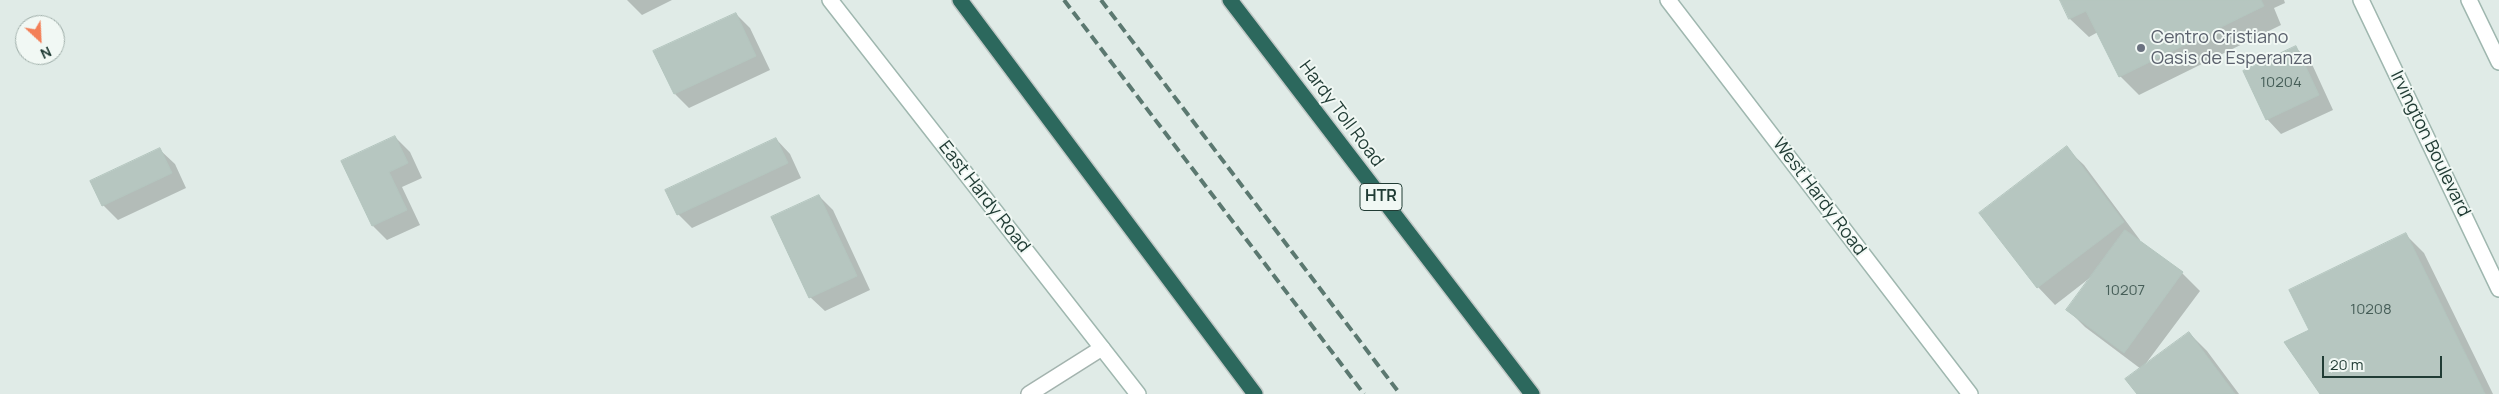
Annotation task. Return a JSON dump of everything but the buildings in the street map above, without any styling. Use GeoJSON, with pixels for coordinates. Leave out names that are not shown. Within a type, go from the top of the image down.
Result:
{"type":"FeatureCollection","features":[{"type":"Feature","properties":{"kind":"highway"},"geometry":{"type":"LineString","coordinates":[[960,0],[1255,394]]}},
{"type":"Feature","properties":{"kind":"highway","name":"Hardy Toll Road"},"geometry":{"type":"LineString","coordinates":[[1230,0],[1532,394]]}},
{"type":"Feature","properties":{"kind":"main road","name":"East Hardy Road"},"geometry":{"type":"LineString","coordinates":[[830,0],[1138,394]]}},
{"type":"Feature","properties":{"kind":"main road","name":"West Hardy Road"},"geometry":{"type":"LineString","coordinates":[[1668,0],[1970,394]]}},
{"type":"Feature","properties":{"kind":"main road","name":"Irvington Boulevard"},"geometry":{"type":"LineString","coordinates":[[2361,0],[2492,258],[2499,289]]}},
{"type":"Feature","properties":{"kind":"main road"},"geometry":{"type":"LineString","coordinates":[[2469,0],[2499,62]]}},
{"type":"Feature","properties":{"kind":"main road"},"geometry":{"type":"LineString","coordinates":[[1029,394],[1102,348]]}},
{"type":"Feature","properties":{"kind":"railway"},"geometry":{"type":"LineString","coordinates":[[1064,0],[1364,394]]}},
{"type":"Feature","properties":{"kind":"railway"},"geometry":{"type":"LineString","coordinates":[[1101,0],[1400,394]]}},
{"type":"Feature","properties":{"kind":"place","name":"Centro Cristiano Oasis de Esperanza"},"geometry":{"type":"Point","coordinates":[2141,48]}}]}
